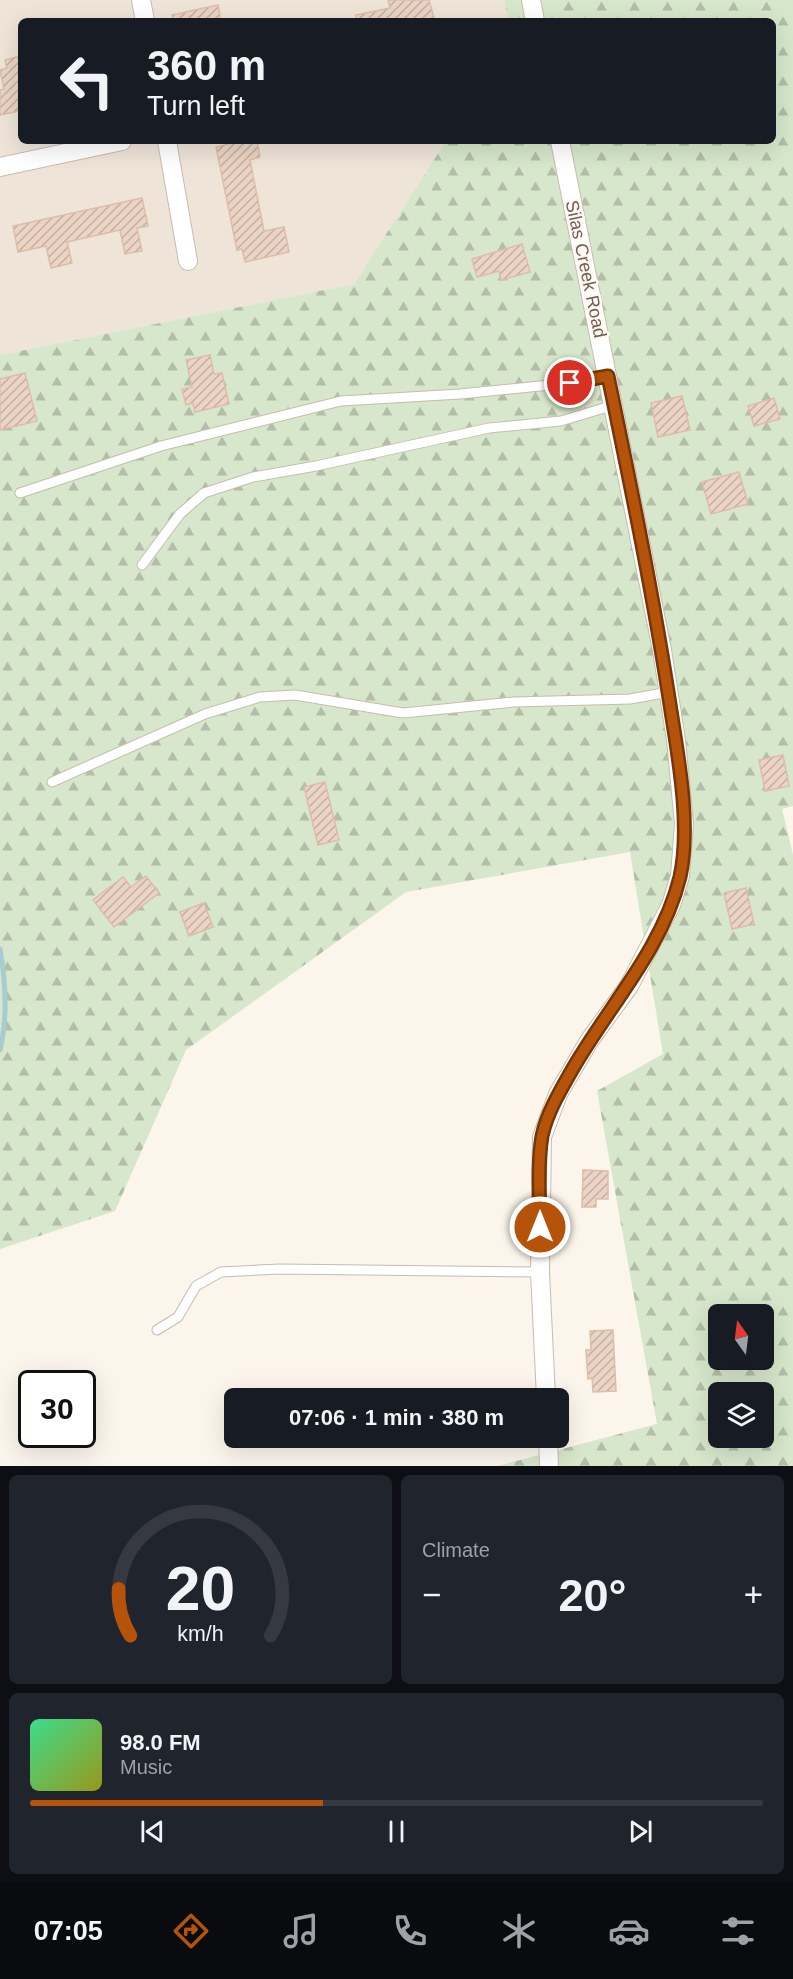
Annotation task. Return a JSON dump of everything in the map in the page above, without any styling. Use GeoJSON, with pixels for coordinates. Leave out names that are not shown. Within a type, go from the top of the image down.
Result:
{"type":"FeatureCollection","features":[{"type":"Feature","properties":{"kind":"street"},"geometry":{"type":"LineString","coordinates":[[141,0],[144,18]]}},
{"type":"Feature","properties":{"kind":"street"},"geometry":{"type":"LineString","coordinates":[[531,0],[534,18]]}},
{"type":"Feature","properties":{"kind":"street"},"geometry":{"type":"LineString","coordinates":[[0,167],[108,144]]}},
{"type":"Feature","properties":{"kind":"street"},"geometry":{"type":"LineString","coordinates":[[168,144],[188,261]]}},
{"type":"Feature","properties":{"kind":"street","name":"Silas Creek Road"},"geometry":{"type":"LineString","coordinates":[[546,1388],[540,1272],[542,1137],[549,1115],[589,1041],[629,986],[671,905],[680,876],[684,824],[669,692],[561,144]]}},
{"type":"Feature","properties":{"kind":"street"},"geometry":{"type":"LineString","coordinates":[[548,1448],[549,1466]]}},
{"type":"Feature","properties":{"kind":"lane"},"geometry":{"type":"LineString","coordinates":[[20,493],[161,446],[340,401],[460,394],[570,383],[608,376]]}},
{"type":"Feature","properties":{"kind":"lane"},"geometry":{"type":"LineString","coordinates":[[142,565],[180,514],[204,494],[253,477],[316,466],[489,428],[561,421],[614,405]]}},
{"type":"Feature","properties":{"kind":"lane"},"geometry":{"type":"LineString","coordinates":[[52,782],[205,714],[260,697],[295,695],[404,713],[514,702],[630,699],[669,692]]}},
{"type":"Feature","properties":{"kind":"lane"},"geometry":{"type":"LineString","coordinates":[[157,1330],[178,1317],[196,1286],[220,1272],[280,1269],[540,1272]]}},
{"type":"Feature","properties":{"kind":"shaded area"},"geometry":{"type":"Polygon","coordinates":[[[0,0],[504,0],[508,18],[18,18],[18,144],[444,144],[354,284],[0,355],[0,0]]]}},
{"type":"Feature","properties":{"kind":"green space"},"geometry":{"type":"Polygon","coordinates":[[[504,0],[793,0],[793,806],[782,809],[793,855],[793,1466],[498,1466],[657,1424],[597,1091],[663,1054],[630,852],[406,892],[186,1050],[115,1211],[0,1249],[0,355],[354,284],[444,144],[776,144],[776,18],[508,18],[504,0]]]}},
{"type":"Feature","properties":{"kind":"building"},"geometry":{"type":"Polygon","coordinates":[[[388,0],[429,0],[434,18],[356,18],[356,15],[390,8],[388,0]]]}},
{"type":"Feature","properties":{"kind":"building"},"geometry":{"type":"Polygon","coordinates":[[[218,5],[220,18],[172,18],[172,15],[218,5]]]}},
{"type":"Feature","properties":{"kind":"building"},"geometry":{"type":"Polygon","coordinates":[[[18,57],[18,111],[0,115],[0,90],[4,89],[0,70],[7,68],[5,60],[18,57]]]}},
{"type":"Feature","properties":{"kind":"building"},"geometry":{"type":"Polygon","coordinates":[[[228,144],[258,144],[260,157],[250,160],[264,231],[284,227],[289,252],[245,262],[242,249],[237,250],[216,147],[228,144]]]}},
{"type":"Feature","properties":{"kind":"building"},"geometry":{"type":"Polygon","coordinates":[[[142,198],[148,226],[137,228],[142,251],[125,254],[120,230],[67,242],[72,263],[51,268],[46,246],[18,252],[13,226],[142,198]]]}},
{"type":"Feature","properties":{"kind":"building"},"geometry":{"type":"Polygon","coordinates":[[[522,244],[530,272],[501,280],[499,271],[477,277],[472,259],[522,244]]]}},
{"type":"Feature","properties":{"kind":"building"},"geometry":{"type":"Polygon","coordinates":[[[210,355],[214,374],[222,373],[229,404],[195,412],[193,403],[186,405],[182,389],[192,387],[186,360],[210,355]]]}},
{"type":"Feature","properties":{"kind":"building"},"geometry":{"type":"Polygon","coordinates":[[[25,373],[37,421],[0,430],[0,379],[25,373]]]}},
{"type":"Feature","properties":{"kind":"building"},"geometry":{"type":"Polygon","coordinates":[[[682,396],[690,430],[658,437],[651,403],[682,396]]]}},
{"type":"Feature","properties":{"kind":"building"},"geometry":{"type":"Polygon","coordinates":[[[774,398],[780,419],[754,426],[748,406],[774,398]]]}},
{"type":"Feature","properties":{"kind":"building"},"geometry":{"type":"Polygon","coordinates":[[[739,472],[748,504],[711,514],[702,482],[739,472]]]}},
{"type":"Feature","properties":{"kind":"building"},"geometry":{"type":"Polygon","coordinates":[[[783,755],[789,786],[765,791],[759,760],[783,755]]]}},
{"type":"Feature","properties":{"kind":"building"},"geometry":{"type":"Polygon","coordinates":[[[325,782],[339,840],[318,845],[304,787],[325,782]]]}},
{"type":"Feature","properties":{"kind":"building"},"geometry":{"type":"Polygon","coordinates":[[[146,876],[159,893],[114,927],[93,900],[123,877],[131,887],[146,876]]]}},
{"type":"Feature","properties":{"kind":"building"},"geometry":{"type":"Polygon","coordinates":[[[746,888],[754,924],[732,929],[724,893],[746,888]]]}},
{"type":"Feature","properties":{"kind":"building"},"geometry":{"type":"Polygon","coordinates":[[[204,903],[213,927],[189,936],[180,912],[204,903]]]}},
{"type":"Feature","properties":{"kind":"building"},"geometry":{"type":"Polygon","coordinates":[[[583,1170],[608,1171],[608,1199],[596,1199],[596,1207],[582,1207],[583,1170]]]}},
{"type":"Feature","properties":{"kind":"building"},"geometry":{"type":"Polygon","coordinates":[[[613,1330],[616,1391],[593,1392],[592,1378],[588,1379],[586,1350],[591,1350],[590,1331],[613,1330]]]}},
{"type":"Feature","properties":{"kind":"waterway"},"geometry":{"type":"LineString","coordinates":[[0,949],[5,999],[0,1050]]}},
{"type":"Feature","properties":{"kind":"route"},"geometry":{"type":"LineString","coordinates":[[540,1227],[542,1137],[549,1115],[558,1094],[589,1041],[629,986],[651,946],[671,905],[680,876],[683,854],[684,824],[669,692],[608,376],[570,383]]}}]}
